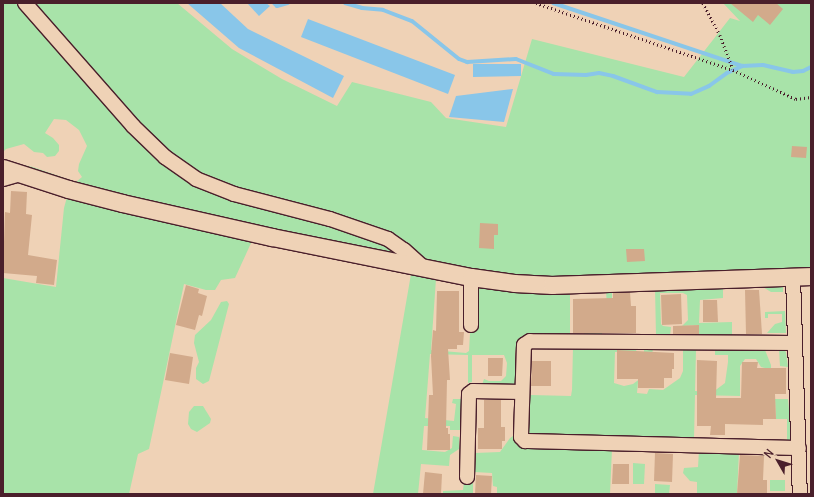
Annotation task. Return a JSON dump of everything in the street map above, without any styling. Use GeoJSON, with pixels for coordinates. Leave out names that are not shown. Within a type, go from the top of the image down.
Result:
{"type":"FeatureCollection","features":[{"type":"Feature","properties":{"kind":"street"},"geometry":{"type":"LineString","coordinates":[[25,3],[133,126],[165,157],[196,179],[234,194],[330,219],[388,239],[404,250],[425,269]]}},
{"type":"Feature","properties":{"kind":"street"},"geometry":{"type":"LineString","coordinates":[[3,168],[68,189],[272,237],[425,269],[514,283],[552,285],[811,276]]}},
{"type":"Feature","properties":{"kind":"street"},"geometry":{"type":"LineString","coordinates":[[3,179],[21,174]]}},
{"type":"Feature","properties":{"kind":"street"},"geometry":{"type":"LineString","coordinates":[[471,277],[471,325]]}},
{"type":"Feature","properties":{"kind":"street"},"geometry":{"type":"LineString","coordinates":[[793,277],[800,494]]}},
{"type":"Feature","properties":{"kind":"street"},"geometry":{"type":"LineString","coordinates":[[795,343],[530,341],[524,345],[521,437],[525,441],[799,448]]}},
{"type":"Feature","properties":{"kind":"street"},"geometry":{"type":"LineString","coordinates":[[467,477],[468,394],[473,391],[522,392]]}},
{"type":"Feature","properties":{"kind":"path"},"geometry":{"type":"LineString","coordinates":[[536,3],[733,70],[796,99],[811,97]]}},
{"type":"Feature","properties":{"kind":"path"},"geometry":{"type":"LineString","coordinates":[[703,3],[720,35],[733,70]]}},
{"type":"Feature","properties":{"kind":"green space"},"geometry":{"type":"Polygon","coordinates":[[[3,3],[177,3],[232,49],[282,79],[337,106],[352,82],[431,102],[446,118],[506,127],[532,39],[684,77],[730,18],[740,21],[723,3],[811,3],[811,274],[553,280],[429,266],[258,228],[235,278],[221,280],[215,290],[206,290],[184,284],[149,449],[138,454],[129,494],[3,494],[3,278],[56,287],[64,208],[67,197],[18,164],[33,167],[76,182],[82,177],[78,171],[79,164],[87,146],[79,130],[66,120],[54,119],[45,133],[53,138],[59,145],[59,151],[55,156],[47,157],[43,153],[34,152],[24,144],[6,149],[3,152],[3,3]]]}},
{"type":"Feature","properties":{"kind":"green space"},"geometry":{"type":"Polygon","coordinates":[[[411,274],[436,279],[431,350],[466,353],[469,351],[470,333],[473,332],[473,328],[477,328],[479,285],[570,291],[570,335],[523,336],[517,342],[515,355],[516,380],[514,386],[482,385],[484,379],[489,381],[501,381],[506,376],[507,363],[504,355],[472,355],[472,382],[468,383],[468,355],[430,354],[425,418],[454,421],[456,404],[452,403],[453,399],[462,399],[460,430],[450,430],[450,426],[424,426],[422,450],[445,452],[452,448],[453,436],[459,437],[459,449],[450,455],[449,466],[421,464],[418,494],[373,494],[411,274]]]}},
{"type":"Feature","properties":{"kind":"green space"},"geometry":{"type":"Polygon","coordinates":[[[744,283],[783,284],[783,292],[771,292],[761,286],[745,287],[744,283]]]}},
{"type":"Feature","properties":{"kind":"green space"},"geometry":{"type":"Polygon","coordinates":[[[723,286],[723,298],[700,300],[699,323],[732,322],[732,338],[699,337],[699,325],[682,326],[688,320],[687,295],[683,293],[660,293],[661,324],[663,326],[671,327],[670,336],[656,336],[655,288],[723,286]]]}},
{"type":"Feature","properties":{"kind":"green space"},"geometry":{"type":"Polygon","coordinates":[[[606,290],[612,290],[612,311],[602,311],[602,335],[584,335],[584,333],[596,333],[599,309],[607,307],[606,290]]]}},
{"type":"Feature","properties":{"kind":"green space"},"geometry":{"type":"Polygon","coordinates":[[[227,301],[229,304],[209,381],[203,384],[196,379],[196,368],[199,362],[194,343],[195,335],[211,320],[221,302],[227,301]]]}},
{"type":"Feature","properties":{"kind":"green space"},"geometry":{"type":"Polygon","coordinates":[[[785,311],[786,333],[767,333],[775,324],[782,322],[782,314],[768,314],[768,318],[765,318],[765,312],[785,311]]]}},
{"type":"Feature","properties":{"kind":"green space"},"geometry":{"type":"Polygon","coordinates":[[[573,347],[637,349],[636,351],[615,352],[614,383],[624,386],[633,384],[641,378],[644,369],[644,350],[653,349],[647,382],[638,382],[637,393],[647,394],[649,389],[663,390],[680,378],[683,371],[683,350],[696,350],[695,391],[713,392],[725,383],[728,362],[728,355],[715,355],[715,349],[762,348],[765,350],[771,365],[771,391],[764,392],[765,368],[761,367],[756,359],[745,359],[740,366],[740,396],[695,395],[694,439],[582,436],[583,448],[612,449],[610,494],[497,494],[497,487],[493,486],[492,473],[474,472],[475,453],[500,452],[510,438],[525,428],[527,397],[531,395],[571,396],[573,347]]]}},
{"type":"Feature","properties":{"kind":"green space"},"geometry":{"type":"Polygon","coordinates":[[[779,349],[783,349],[786,352],[788,367],[780,366],[779,349]]]}},
{"type":"Feature","properties":{"kind":"green space"},"geometry":{"type":"Polygon","coordinates":[[[775,399],[788,399],[792,440],[789,443],[787,442],[787,419],[776,419],[775,399]]]}},
{"type":"Feature","properties":{"kind":"green space"},"geometry":{"type":"Polygon","coordinates":[[[194,406],[203,406],[211,419],[210,423],[197,432],[191,429],[188,424],[189,412],[194,406]]]}},
{"type":"Feature","properties":{"kind":"green space"},"geometry":{"type":"Polygon","coordinates":[[[699,450],[739,452],[737,494],[697,494],[697,482],[690,481],[683,473],[684,468],[698,467],[699,450]]]}},
{"type":"Feature","properties":{"kind":"green space"},"geometry":{"type":"Polygon","coordinates":[[[633,463],[645,464],[644,484],[633,484],[633,463]]]}},
{"type":"Feature","properties":{"kind":"green space"},"geometry":{"type":"Polygon","coordinates":[[[770,480],[785,480],[785,491],[770,491],[770,480]]]}},
{"type":"Feature","properties":{"kind":"green space"},"geometry":{"type":"Polygon","coordinates":[[[464,482],[473,482],[473,494],[443,494],[443,491],[463,490],[464,482]]]}},
{"type":"Feature","properties":{"kind":"green space"},"geometry":{"type":"Polygon","coordinates":[[[655,484],[670,485],[669,494],[655,494],[655,484]]]}},
{"type":"Feature","properties":{"kind":"water"},"geometry":{"type":"Polygon","coordinates":[[[187,3],[220,3],[248,29],[344,76],[333,98],[239,48],[187,3]]]}},
{"type":"Feature","properties":{"kind":"water"},"geometry":{"type":"Polygon","coordinates":[[[247,3],[266,3],[270,6],[259,16],[247,3]]]}},
{"type":"Feature","properties":{"kind":"water"},"geometry":{"type":"Polygon","coordinates":[[[308,19],[455,75],[448,94],[301,37],[308,19]]]}},
{"type":"Feature","properties":{"kind":"water"},"geometry":{"type":"Polygon","coordinates":[[[473,64],[521,64],[521,76],[473,77],[473,64]]]}},
{"type":"Feature","properties":{"kind":"water"},"geometry":{"type":"Polygon","coordinates":[[[513,89],[504,122],[449,117],[456,96],[513,89]]]}},
{"type":"Feature","properties":{"kind":"building"},"geometry":{"type":"Polygon","coordinates":[[[730,3],[776,3],[783,9],[770,25],[758,15],[753,22],[730,3]]]}},
{"type":"Feature","properties":{"kind":"building"},"geometry":{"type":"Polygon","coordinates":[[[792,146],[807,147],[806,158],[791,157],[792,146]]]}},
{"type":"Feature","properties":{"kind":"building"},"geometry":{"type":"Polygon","coordinates":[[[11,191],[27,192],[26,214],[32,215],[28,255],[57,260],[54,285],[36,283],[37,276],[3,273],[5,212],[10,213],[11,191]]]}},
{"type":"Feature","properties":{"kind":"building"},"geometry":{"type":"Polygon","coordinates":[[[480,223],[498,224],[498,235],[494,235],[494,249],[479,248],[480,223]]]}},
{"type":"Feature","properties":{"kind":"building"},"geometry":{"type":"Polygon","coordinates":[[[626,249],[644,249],[645,261],[627,262],[626,249]]]}},
{"type":"Feature","properties":{"kind":"building"},"geometry":{"type":"Polygon","coordinates":[[[186,285],[199,289],[198,293],[207,296],[202,316],[199,315],[195,330],[176,325],[186,285]]]}},
{"type":"Feature","properties":{"kind":"building"},"geometry":{"type":"Polygon","coordinates":[[[745,290],[759,290],[762,334],[746,334],[745,290]]]}},
{"type":"Feature","properties":{"kind":"building"},"geometry":{"type":"Polygon","coordinates":[[[437,291],[459,291],[459,332],[464,332],[463,345],[457,345],[457,349],[448,349],[450,380],[447,380],[446,428],[448,428],[448,434],[450,434],[450,450],[427,450],[429,395],[433,395],[431,356],[433,330],[436,331],[437,291]]]}},
{"type":"Feature","properties":{"kind":"building"},"geometry":{"type":"Polygon","coordinates":[[[630,292],[631,306],[636,306],[636,333],[573,333],[573,299],[613,298],[613,293],[630,292]]]}},
{"type":"Feature","properties":{"kind":"building"},"geometry":{"type":"Polygon","coordinates":[[[681,294],[682,324],[662,325],[661,295],[681,294]]]}},
{"type":"Feature","properties":{"kind":"building"},"geometry":{"type":"Polygon","coordinates":[[[703,300],[717,300],[718,322],[703,322],[703,300]]]}},
{"type":"Feature","properties":{"kind":"building"},"geometry":{"type":"Polygon","coordinates":[[[699,325],[699,334],[673,334],[673,326],[699,325]]]}},
{"type":"Feature","properties":{"kind":"building"},"geometry":{"type":"Polygon","coordinates":[[[617,350],[674,353],[674,369],[672,369],[672,378],[664,378],[664,388],[638,388],[638,379],[617,379],[617,350]]]}},
{"type":"Feature","properties":{"kind":"building"},"geometry":{"type":"Polygon","coordinates":[[[170,353],[193,357],[189,384],[165,380],[170,353]]]}},
{"type":"Feature","properties":{"kind":"building"},"geometry":{"type":"Polygon","coordinates":[[[488,358],[503,358],[502,376],[488,376],[488,358]]]}},
{"type":"Feature","properties":{"kind":"building"},"geometry":{"type":"Polygon","coordinates":[[[697,360],[717,361],[716,398],[741,398],[742,362],[758,362],[757,368],[786,368],[786,394],[775,394],[776,419],[763,419],[763,425],[725,424],[725,435],[710,435],[711,426],[697,426],[697,360]]]}},
{"type":"Feature","properties":{"kind":"building"},"geometry":{"type":"Polygon","coordinates":[[[532,361],[551,361],[551,386],[531,386],[532,361]]]}},
{"type":"Feature","properties":{"kind":"building"},"geometry":{"type":"Polygon","coordinates":[[[484,400],[501,400],[501,427],[505,427],[505,441],[502,441],[502,449],[478,449],[478,428],[484,428],[484,400]]]}},
{"type":"Feature","properties":{"kind":"building"},"geometry":{"type":"Polygon","coordinates":[[[655,453],[673,454],[672,482],[654,481],[655,453]]]}},
{"type":"Feature","properties":{"kind":"building"},"geometry":{"type":"Polygon","coordinates":[[[740,455],[764,456],[763,480],[767,480],[767,494],[737,494],[740,455]]]}},
{"type":"Feature","properties":{"kind":"building"},"geometry":{"type":"Polygon","coordinates":[[[613,464],[629,464],[629,484],[612,484],[613,464]]]}},
{"type":"Feature","properties":{"kind":"building"},"geometry":{"type":"Polygon","coordinates":[[[425,472],[442,474],[441,494],[423,494],[425,472]]]}},
{"type":"Feature","properties":{"kind":"building"},"geometry":{"type":"Polygon","coordinates":[[[476,475],[492,476],[491,494],[475,494],[476,475]]]}},
{"type":"Feature","properties":{"kind":"waterway"},"geometry":{"type":"LineString","coordinates":[[274,3],[277,6],[288,3]]}},
{"type":"Feature","properties":{"kind":"waterway"},"geometry":{"type":"LineString","coordinates":[[345,3],[362,8],[383,10],[412,21],[459,59],[467,62],[516,59],[554,74],[586,75],[599,73],[613,76],[657,92],[691,94],[709,86],[727,73],[742,66],[763,65],[793,72],[803,71],[811,67]]}},
{"type":"Feature","properties":{"kind":"waterway"},"geometry":{"type":"LineString","coordinates":[[553,3],[742,66]]}}]}
